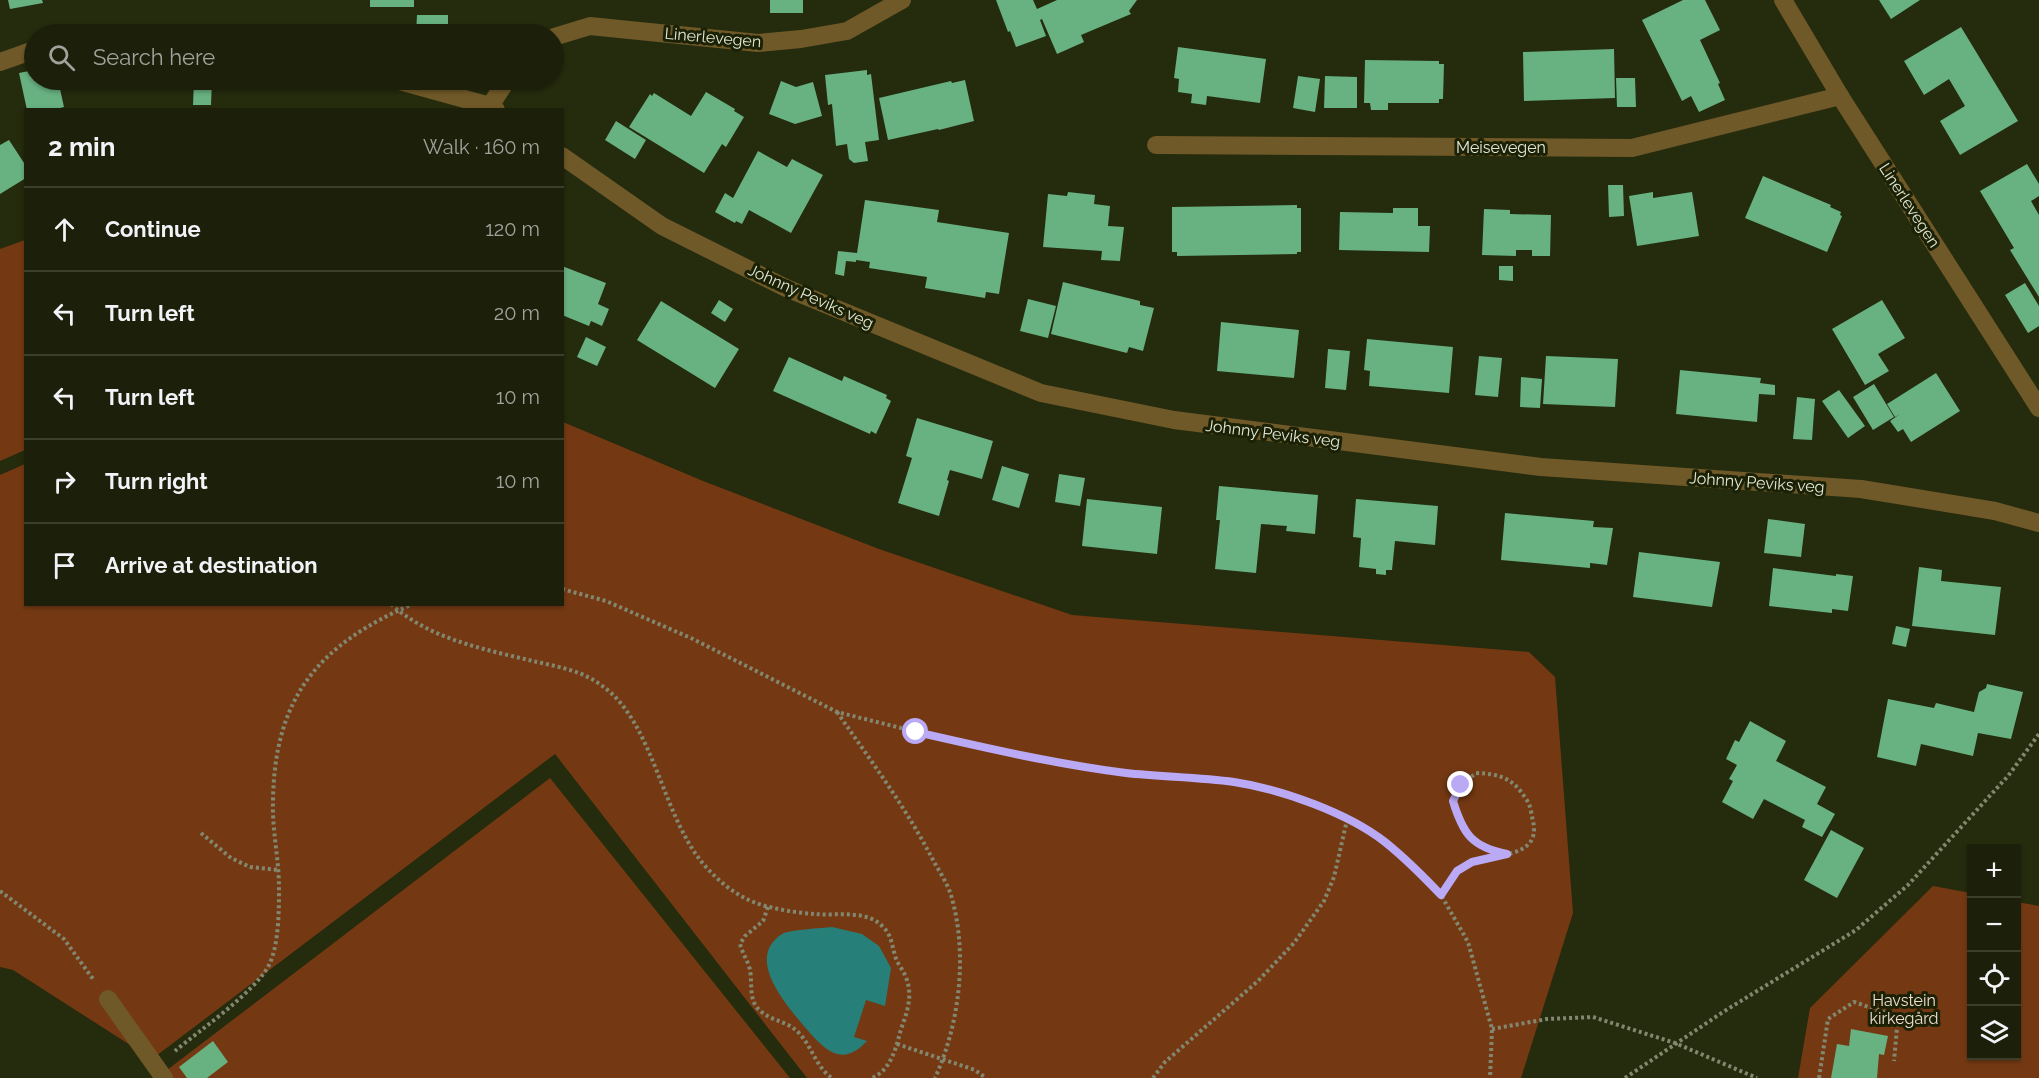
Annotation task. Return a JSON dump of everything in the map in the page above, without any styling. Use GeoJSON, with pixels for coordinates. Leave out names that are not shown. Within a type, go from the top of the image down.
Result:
{"type":"FeatureCollection","features":[{"type":"Feature","properties":{"kind":"street","name":"Linerlevegen"},"geometry":{"type":"LineString","coordinates":[[564,34],[590,26],[758,43],[801,39],[847,31],[902,0]]}},
{"type":"Feature","properties":{"kind":"street","name":"Linerlevegen"},"geometry":{"type":"LineString","coordinates":[[1783,0],[1840,96],[2039,408]]}},
{"type":"Feature","properties":{"kind":"street"},"geometry":{"type":"LineString","coordinates":[[0,62],[24,54]]}},
{"type":"Feature","properties":{"kind":"street"},"geometry":{"type":"LineString","coordinates":[[431,90],[493,108],[502,90]]}},
{"type":"Feature","properties":{"kind":"street","name":"Meisevegen"},"geometry":{"type":"LineString","coordinates":[[1156,145],[1632,148],[1840,96]]}},
{"type":"Feature","properties":{"kind":"street","name":"Johnny Peviks veg"},"geometry":{"type":"LineString","coordinates":[[564,157],[663,226],[776,283],[1041,393],[1174,420],[1541,467],[1861,489],[1995,511],[2039,523]]}},
{"type":"Feature","properties":{"kind":"street"},"geometry":{"type":"LineString","coordinates":[[108,999],[160,1072]]}},
{"type":"Feature","properties":{"kind":"path"},"geometry":{"type":"LineString","coordinates":[[564,590],[606,601],[693,639],[837,712],[1013,753],[1125,773],[1236,783],[1294,797],[1347,819],[1383,841],[1417,870],[1441,895],[1468,942],[1492,1029],[1490,1078]]}},
{"type":"Feature","properties":{"kind":"path"},"geometry":{"type":"LineString","coordinates":[[393,606],[417,624],[446,637],[491,651],[578,671],[601,684],[619,700],[636,726],[681,830],[699,858],[720,882],[742,896],[768,907],[815,914],[863,915],[885,928],[896,960],[909,985],[910,1001],[897,1044],[887,1067],[872,1078]]}},
{"type":"Feature","properties":{"kind":"path"},"geometry":{"type":"LineString","coordinates":[[160,1072],[248,991],[269,965],[278,929],[279,870],[273,804],[275,762],[285,720],[304,682],[330,654],[366,627],[409,606]]}},
{"type":"Feature","properties":{"kind":"path"},"geometry":{"type":"LineString","coordinates":[[837,712],[918,830],[950,893],[961,948],[957,1002],[943,1060],[935,1078]]}},
{"type":"Feature","properties":{"kind":"path"},"geometry":{"type":"LineString","coordinates":[[1625,1078],[1674,1043],[1856,930],[1916,877],[2008,776],[2039,734]]}},
{"type":"Feature","properties":{"kind":"path"},"geometry":{"type":"LineString","coordinates":[[1441,895],[1457,871],[1472,862],[1515,854],[1528,845],[1535,828],[1528,802],[1515,784],[1496,774],[1476,773],[1461,785],[1453,801],[1461,826],[1479,845],[1507,854]]}},
{"type":"Feature","properties":{"kind":"path"},"geometry":{"type":"LineString","coordinates":[[1153,1078],[1165,1062],[1258,981],[1294,943],[1324,901],[1334,877],[1347,819]]}},
{"type":"Feature","properties":{"kind":"path"},"geometry":{"type":"LineString","coordinates":[[201,833],[231,858],[250,867],[279,870]]}},
{"type":"Feature","properties":{"kind":"path"},"geometry":{"type":"LineString","coordinates":[[0,891],[64,939],[108,999]]}},
{"type":"Feature","properties":{"kind":"path"},"geometry":{"type":"LineString","coordinates":[[768,907],[763,921],[745,936],[740,944],[749,967],[751,996],[756,1008],[764,1014],[785,1022],[800,1035],[824,1072],[832,1078]]}},
{"type":"Feature","properties":{"kind":"path"},"geometry":{"type":"LineString","coordinates":[[1819,1078],[1828,1019],[1854,1002],[1898,1017],[1894,1061]]}},
{"type":"Feature","properties":{"kind":"path"},"geometry":{"type":"LineString","coordinates":[[1492,1029],[1547,1019],[1593,1017],[1674,1043],[1757,1078]]}},
{"type":"Feature","properties":{"kind":"path"},"geometry":{"type":"LineString","coordinates":[[897,1044],[975,1071],[986,1078]]}},
{"type":"Feature","properties":{"kind":"green space"},"geometry":{"type":"Polygon","coordinates":[[[24,240],[24,450],[0,461],[0,249],[24,240]]]}},
{"type":"Feature","properties":{"kind":"green space"},"geometry":{"type":"Polygon","coordinates":[[[564,422],[703,481],[879,549],[1072,615],[1529,652],[1555,677],[1573,913],[1521,1078],[807,1078],[555,754],[152,1059],[13,970],[0,967],[0,475],[24,464],[24,606],[564,606],[564,422]]]}},
{"type":"Feature","properties":{"kind":"green space"},"geometry":{"type":"Polygon","coordinates":[[[550,778],[790,1078],[172,1078],[167,1070],[550,778]]]}},
{"type":"Feature","properties":{"kind":"green space","name":"Havstein kirkegård"},"geometry":{"type":"Polygon","coordinates":[[[1933,886],[1967,892],[1967,1060],[2021,1060],[2021,903],[2039,906],[2039,1078],[1798,1078],[1810,1008],[1933,886]]]}},
{"type":"Feature","properties":{"kind":"water"},"geometry":{"type":"Polygon","coordinates":[[[832,927],[862,934],[879,946],[891,968],[885,1006],[866,1000],[854,1037],[867,1041],[856,1051],[844,1055],[825,1048],[803,1025],[779,993],[768,968],[767,955],[772,944],[782,934],[832,927]]]}},
{"type":"Feature","properties":{"kind":"building"},"geometry":{"type":"Polygon","coordinates":[[[8,0],[42,0],[43,3],[10,9],[8,0]]]}},
{"type":"Feature","properties":{"kind":"building"},"geometry":{"type":"Polygon","coordinates":[[[370,0],[414,0],[414,7],[370,7],[370,0]]]}},
{"type":"Feature","properties":{"kind":"building"},"geometry":{"type":"Polygon","coordinates":[[[770,0],[803,0],[803,13],[770,13],[770,0]]]}},
{"type":"Feature","properties":{"kind":"building"},"geometry":{"type":"Polygon","coordinates":[[[996,0],[1033,0],[1037,9],[1057,0],[1137,0],[1129,11],[1131,14],[1081,35],[1084,42],[1057,54],[1042,19],[1040,20],[1046,36],[1016,47],[996,0]]]}},
{"type":"Feature","properties":{"kind":"building"},"geometry":{"type":"Polygon","coordinates":[[[1683,0],[1705,0],[1720,30],[1700,40],[1720,83],[1718,84],[1725,100],[1699,112],[1691,96],[1682,101],[1642,20],[1683,0]]]}},
{"type":"Feature","properties":{"kind":"building"},"geometry":{"type":"Polygon","coordinates":[[[1879,0],[1920,0],[1891,19],[1879,0]]]}},
{"type":"Feature","properties":{"kind":"building"},"geometry":{"type":"Polygon","coordinates":[[[417,15],[448,15],[448,24],[417,24],[417,15]]]}},
{"type":"Feature","properties":{"kind":"building"},"geometry":{"type":"Polygon","coordinates":[[[1961,27],[2018,121],[1960,155],[1940,121],[1965,106],[1949,79],[1924,95],[1904,61],[1961,27]]]}},
{"type":"Feature","properties":{"kind":"building"},"geometry":{"type":"Polygon","coordinates":[[[1178,47],[1266,59],[1260,103],[1207,96],[1206,105],[1191,103],[1192,94],[1178,92],[1179,79],[1174,78],[1178,47]]]}},
{"type":"Feature","properties":{"kind":"building"},"geometry":{"type":"Polygon","coordinates":[[[1614,49],[1615,98],[1524,101],[1523,52],[1614,49]]]}},
{"type":"Feature","properties":{"kind":"building"},"geometry":{"type":"Polygon","coordinates":[[[1365,60],[1439,61],[1439,64],[1444,64],[1443,99],[1439,99],[1439,103],[1388,103],[1388,110],[1371,110],[1370,103],[1364,103],[1365,60]]]}},
{"type":"Feature","properties":{"kind":"building"},"geometry":{"type":"Polygon","coordinates":[[[867,70],[867,75],[871,74],[879,140],[865,142],[868,161],[854,163],[849,159],[847,144],[836,146],[832,104],[828,105],[825,75],[867,70]]]}},
{"type":"Feature","properties":{"kind":"building"},"geometry":{"type":"Polygon","coordinates":[[[24,72],[24,90],[60,90],[64,107],[27,108],[19,73],[24,72]]]}},
{"type":"Feature","properties":{"kind":"building"},"geometry":{"type":"Polygon","coordinates":[[[1298,76],[1320,79],[1315,112],[1293,108],[1298,76]]]}},
{"type":"Feature","properties":{"kind":"building"},"geometry":{"type":"Polygon","coordinates":[[[1325,76],[1357,77],[1357,108],[1324,108],[1325,76]]]}},
{"type":"Feature","properties":{"kind":"building"},"geometry":{"type":"Polygon","coordinates":[[[1616,78],[1635,78],[1636,107],[1617,107],[1616,78]]]}},
{"type":"Feature","properties":{"kind":"building"},"geometry":{"type":"Polygon","coordinates":[[[965,80],[974,121],[888,140],[879,98],[951,81],[952,83],[965,80]]]}},
{"type":"Feature","properties":{"kind":"building"},"geometry":{"type":"Polygon","coordinates":[[[781,81],[796,87],[813,82],[822,116],[795,124],[769,114],[781,81]]]}},
{"type":"Feature","properties":{"kind":"building"},"geometry":{"type":"Polygon","coordinates":[[[194,90],[212,90],[211,105],[193,105],[194,90]]]}},
{"type":"Feature","properties":{"kind":"building"},"geometry":{"type":"Polygon","coordinates":[[[706,92],[744,117],[726,147],[722,144],[704,173],[629,127],[650,94],[652,96],[654,93],[691,116],[706,92]]]}},
{"type":"Feature","properties":{"kind":"building"},"geometry":{"type":"Polygon","coordinates":[[[616,121],[646,140],[635,159],[605,140],[616,121]]]}},
{"type":"Feature","properties":{"kind":"building"},"geometry":{"type":"Polygon","coordinates":[[[9,140],[24,163],[24,179],[0,194],[0,145],[9,140]]]}},
{"type":"Feature","properties":{"kind":"building"},"geometry":{"type":"Polygon","coordinates":[[[758,151],[787,167],[792,159],[823,175],[791,233],[749,210],[742,224],[736,221],[735,223],[715,212],[725,193],[733,198],[758,151]]]}},
{"type":"Feature","properties":{"kind":"building"},"geometry":{"type":"Polygon","coordinates":[[[2027,164],[2039,184],[2039,196],[2031,201],[2039,215],[2039,297],[2010,250],[2014,248],[1980,191],[2027,164]]]}},
{"type":"Feature","properties":{"kind":"building"},"geometry":{"type":"Polygon","coordinates":[[[1763,176],[1831,205],[1830,207],[1841,212],[1842,216],[1827,252],[1745,218],[1763,176]]]}},
{"type":"Feature","properties":{"kind":"building"},"geometry":{"type":"Polygon","coordinates":[[[1608,185],[1623,185],[1624,216],[1609,217],[1608,185]]]}},
{"type":"Feature","properties":{"kind":"building"},"geometry":{"type":"Polygon","coordinates":[[[1068,192],[1095,195],[1094,204],[1110,206],[1108,226],[1124,227],[1120,261],[1101,260],[1102,251],[1043,247],[1048,194],[1067,196],[1068,192]]]}},
{"type":"Feature","properties":{"kind":"building"},"geometry":{"type":"Polygon","coordinates":[[[1653,192],[1653,198],[1692,192],[1699,236],[1637,246],[1629,196],[1653,192]]]}},
{"type":"Feature","properties":{"kind":"building"},"geometry":{"type":"Polygon","coordinates":[[[865,200],[939,210],[937,222],[1009,233],[999,294],[986,292],[985,298],[925,288],[927,277],[869,268],[870,262],[856,260],[856,262],[846,261],[844,276],[835,274],[838,251],[857,253],[865,200]]]}},
{"type":"Feature","properties":{"kind":"building"},"geometry":{"type":"Polygon","coordinates":[[[1297,205],[1297,208],[1301,208],[1301,252],[1297,254],[1177,256],[1177,252],[1172,252],[1172,207],[1297,205]]]}},
{"type":"Feature","properties":{"kind":"building"},"geometry":{"type":"Polygon","coordinates":[[[1393,208],[1418,208],[1418,226],[1430,226],[1429,252],[1339,250],[1340,212],[1393,213],[1393,208]]]}},
{"type":"Feature","properties":{"kind":"building"},"geometry":{"type":"Polygon","coordinates":[[[1484,209],[1510,210],[1510,214],[1551,215],[1550,256],[1532,256],[1532,250],[1516,250],[1516,256],[1482,255],[1484,209]]]}},
{"type":"Feature","properties":{"kind":"building"},"geometry":{"type":"Polygon","coordinates":[[[1499,266],[1513,266],[1513,281],[1499,280],[1499,266]]]}},
{"type":"Feature","properties":{"kind":"building"},"geometry":{"type":"Polygon","coordinates":[[[564,267],[606,283],[598,304],[609,309],[602,326],[591,321],[589,326],[564,316],[564,267]]]}},
{"type":"Feature","properties":{"kind":"building"},"geometry":{"type":"Polygon","coordinates":[[[1063,282],[1140,301],[1140,305],[1154,308],[1143,351],[1129,347],[1127,353],[1051,334],[1063,282]]]}},
{"type":"Feature","properties":{"kind":"building"},"geometry":{"type":"Polygon","coordinates":[[[2025,283],[2039,306],[2039,326],[2028,333],[2005,295],[2025,283]]]}},
{"type":"Feature","properties":{"kind":"building"},"geometry":{"type":"Polygon","coordinates":[[[1028,299],[1056,306],[1048,338],[1020,331],[1028,299]]]}},
{"type":"Feature","properties":{"kind":"building"},"geometry":{"type":"Polygon","coordinates":[[[719,300],[733,309],[725,322],[711,313],[719,300]]]}},
{"type":"Feature","properties":{"kind":"building"},"geometry":{"type":"Polygon","coordinates":[[[1882,300],[1905,338],[1878,354],[1889,371],[1865,385],[1832,329],[1882,300]]]}},
{"type":"Feature","properties":{"kind":"building"},"geometry":{"type":"Polygon","coordinates":[[[661,301],[739,349],[715,388],[637,340],[661,301]]]}},
{"type":"Feature","properties":{"kind":"building"},"geometry":{"type":"Polygon","coordinates":[[[1221,322],[1299,330],[1294,378],[1217,371],[1221,322]]]}},
{"type":"Feature","properties":{"kind":"building"},"geometry":{"type":"Polygon","coordinates":[[[586,337],[606,347],[597,366],[577,357],[586,337]]]}},
{"type":"Feature","properties":{"kind":"building"},"geometry":{"type":"Polygon","coordinates":[[[1367,339],[1453,347],[1449,393],[1369,386],[1370,371],[1364,370],[1367,339]]]}},
{"type":"Feature","properties":{"kind":"building"},"geometry":{"type":"Polygon","coordinates":[[[1328,349],[1350,351],[1346,390],[1325,388],[1328,349]]]}},
{"type":"Feature","properties":{"kind":"building"},"geometry":{"type":"Polygon","coordinates":[[[1479,356],[1502,358],[1498,397],[1475,395],[1479,356]]]}},
{"type":"Feature","properties":{"kind":"building"},"geometry":{"type":"Polygon","coordinates":[[[1546,356],[1618,359],[1615,407],[1543,404],[1546,356]]]}},
{"type":"Feature","properties":{"kind":"building"},"geometry":{"type":"Polygon","coordinates":[[[789,357],[842,381],[844,376],[887,395],[886,398],[891,401],[876,434],[871,431],[870,434],[773,391],[789,357]]]}},
{"type":"Feature","properties":{"kind":"building"},"geometry":{"type":"Polygon","coordinates":[[[1680,370],[1761,378],[1760,383],[1775,385],[1775,395],[1759,394],[1757,422],[1676,414],[1680,370]]]}},
{"type":"Feature","properties":{"kind":"building"},"geometry":{"type":"Polygon","coordinates":[[[1936,373],[1960,411],[1911,442],[1903,429],[1898,432],[1890,421],[1900,414],[1895,417],[1887,404],[1936,373]]]}},
{"type":"Feature","properties":{"kind":"building"},"geometry":{"type":"Polygon","coordinates":[[[1521,377],[1542,379],[1540,408],[1520,407],[1521,377]]]}},
{"type":"Feature","properties":{"kind":"building"},"geometry":{"type":"Polygon","coordinates":[[[1874,384],[1894,417],[1873,430],[1853,397],[1874,384]]]}},
{"type":"Feature","properties":{"kind":"building"},"geometry":{"type":"Polygon","coordinates":[[[1839,390],[1865,426],[1848,438],[1822,401],[1839,390]]]}},
{"type":"Feature","properties":{"kind":"building"},"geometry":{"type":"Polygon","coordinates":[[[1797,397],[1815,399],[1812,440],[1793,439],[1797,397]]]}},
{"type":"Feature","properties":{"kind":"building"},"geometry":{"type":"Polygon","coordinates":[[[917,418],[993,441],[982,479],[950,470],[939,516],[898,503],[912,458],[906,456],[917,418]]]}},
{"type":"Feature","properties":{"kind":"building"},"geometry":{"type":"Polygon","coordinates":[[[1002,466],[1029,474],[1019,508],[992,500],[1002,466]]]}},
{"type":"Feature","properties":{"kind":"building"},"geometry":{"type":"Polygon","coordinates":[[[1059,474],[1085,478],[1080,506],[1055,502],[1059,474]]]}},
{"type":"Feature","properties":{"kind":"building"},"geometry":{"type":"Polygon","coordinates":[[[1219,486],[1318,495],[1315,534],[1286,531],[1287,526],[1261,524],[1256,573],[1215,569],[1220,520],[1216,520],[1219,486]]]}},
{"type":"Feature","properties":{"kind":"building"},"geometry":{"type":"Polygon","coordinates":[[[1087,499],[1162,507],[1157,554],[1082,546],[1087,499]]]}},
{"type":"Feature","properties":{"kind":"building"},"geometry":{"type":"Polygon","coordinates":[[[1356,499],[1438,506],[1435,545],[1395,541],[1392,570],[1386,570],[1386,575],[1376,574],[1376,569],[1359,567],[1361,538],[1353,537],[1356,499]]]}},
{"type":"Feature","properties":{"kind":"building"},"geometry":{"type":"Polygon","coordinates":[[[1505,513],[1594,521],[1593,527],[1613,528],[1607,565],[1590,563],[1590,568],[1501,560],[1505,513]]]}},
{"type":"Feature","properties":{"kind":"building"},"geometry":{"type":"Polygon","coordinates":[[[1768,519],[1805,524],[1801,557],[1764,553],[1768,519]]]}},
{"type":"Feature","properties":{"kind":"building"},"geometry":{"type":"Polygon","coordinates":[[[1639,552],[1720,562],[1712,607],[1633,597],[1639,552]]]}},
{"type":"Feature","properties":{"kind":"building"},"geometry":{"type":"Polygon","coordinates":[[[1919,567],[1942,570],[1941,581],[2001,587],[1995,635],[1912,626],[1919,567]]]}},
{"type":"Feature","properties":{"kind":"building"},"geometry":{"type":"Polygon","coordinates":[[[1773,568],[1853,576],[1848,611],[1832,609],[1832,613],[1769,606],[1773,568]]]}},
{"type":"Feature","properties":{"kind":"building"},"geometry":{"type":"Polygon","coordinates":[[[1896,626],[1910,629],[1906,647],[1892,644],[1896,626]]]}},
{"type":"Feature","properties":{"kind":"building"},"geometry":{"type":"Polygon","coordinates":[[[1987,684],[2023,692],[2011,739],[1978,733],[1973,756],[1921,744],[1916,766],[1877,757],[1888,699],[1934,708],[1936,703],[1974,712],[1979,692],[1986,688],[1987,684]]]}},
{"type":"Feature","properties":{"kind":"building"},"geometry":{"type":"Polygon","coordinates":[[[1750,721],[1786,741],[1776,761],[1826,787],[1817,804],[1835,814],[1822,837],[1802,827],[1805,820],[1764,799],[1753,819],[1722,802],[1733,781],[1729,779],[1737,765],[1726,759],[1735,740],[1739,742],[1750,721]]]}},
{"type":"Feature","properties":{"kind":"building"},"geometry":{"type":"Polygon","coordinates":[[[1831,830],[1864,848],[1837,898],[1804,880],[1831,830]]]}},
{"type":"Feature","properties":{"kind":"building"},"geometry":{"type":"Polygon","coordinates":[[[1851,1029],[1888,1036],[1884,1055],[1879,1054],[1877,1078],[1831,1078],[1837,1044],[1849,1046],[1851,1029]]]}},
{"type":"Feature","properties":{"kind":"building"},"geometry":{"type":"Polygon","coordinates":[[[213,1041],[228,1062],[207,1078],[187,1078],[179,1067],[213,1041]]]}},
{"type":"Feature","properties":{"kind":"route"},"geometry":{"type":"LineString","coordinates":[[916,732],[1013,753],[1125,773],[1236,783],[1294,797],[1347,819],[1383,841],[1417,870],[1441,895],[1457,871],[1472,862],[1507,854],[1479,845],[1461,826],[1453,801],[1461,785]]}}]}
